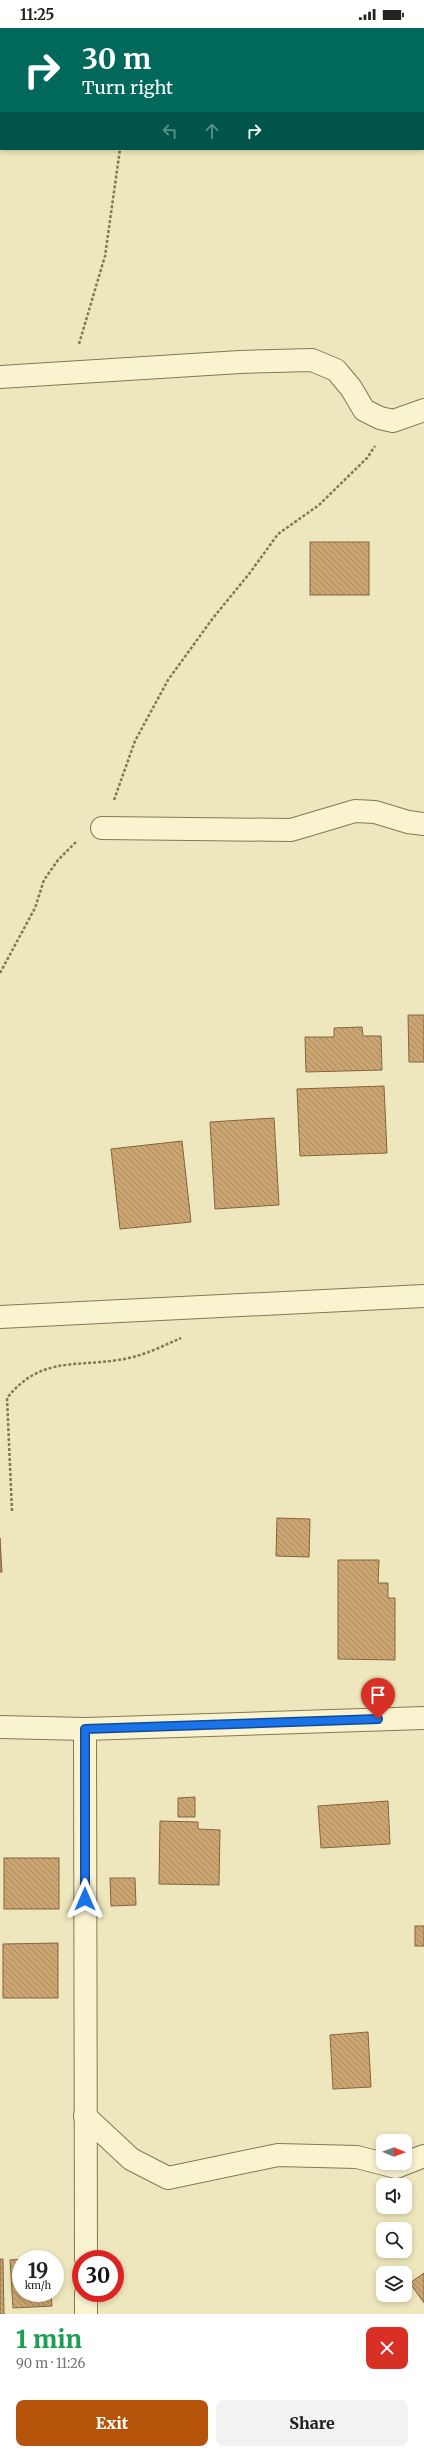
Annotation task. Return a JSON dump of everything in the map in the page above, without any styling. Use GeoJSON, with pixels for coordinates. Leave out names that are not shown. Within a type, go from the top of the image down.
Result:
{"type":"FeatureCollection","features":[{"type":"Feature","properties":{"kind":"street"},"geometry":{"type":"LineString","coordinates":[[0,377],[240,362],[312,360],[336,370],[351,388],[364,410],[380,418],[393,421],[424,410]]}},
{"type":"Feature","properties":{"kind":"street"},"geometry":{"type":"LineString","coordinates":[[102,828],[291,830],[355,811],[375,812],[408,822],[424,824]]}},
{"type":"Feature","properties":{"kind":"street"},"geometry":{"type":"LineString","coordinates":[[0,1318],[424,1296]]}},
{"type":"Feature","properties":{"kind":"street"},"geometry":{"type":"LineString","coordinates":[[0,1727],[85,1729],[424,1718]]}},
{"type":"Feature","properties":{"kind":"street"},"geometry":{"type":"LineString","coordinates":[[85,1729],[86,2250]]}},
{"type":"Feature","properties":{"kind":"street"},"geometry":{"type":"LineString","coordinates":[[86,2116],[131,2159],[168,2178],[278,2155],[357,2157],[396,2167],[424,2156]]}},
{"type":"Feature","properties":{"kind":"street"},"geometry":{"type":"LineString","coordinates":[[86,2302],[86,2314]]}},
{"type":"Feature","properties":{"kind":"path"},"geometry":{"type":"LineString","coordinates":[[70,373],[105,256],[120,150]]}},
{"type":"Feature","properties":{"kind":"path"},"geometry":{"type":"LineString","coordinates":[[0,973],[35,908],[44,880],[58,860],[86,833],[102,828],[135,741],[168,680],[278,534],[319,505],[362,463],[393,421]]}},
{"type":"Feature","properties":{"kind":"path"},"geometry":{"type":"LineString","coordinates":[[12,1511],[7,1398],[19,1384],[34,1372],[72,1364],[118,1360],[142,1355],[182,1338]]}},
{"type":"Feature","properties":{"kind":"building"},"geometry":{"type":"Polygon","coordinates":[[[310,542],[369,542],[369,595],[310,595],[310,542]]]}},
{"type":"Feature","properties":{"kind":"building"},"geometry":{"type":"Polygon","coordinates":[[[408,1015],[424,1015],[424,1062],[409,1062],[408,1015]]]}},
{"type":"Feature","properties":{"kind":"building"},"geometry":{"type":"Polygon","coordinates":[[[362,1027],[363,1036],[381,1036],[382,1070],[306,1072],[305,1037],[334,1037],[334,1028],[362,1027]]]}},
{"type":"Feature","properties":{"kind":"building"},"geometry":{"type":"Polygon","coordinates":[[[384,1086],[387,1153],[300,1156],[297,1089],[384,1086]]]}},
{"type":"Feature","properties":{"kind":"building"},"geometry":{"type":"Polygon","coordinates":[[[274,1118],[279,1205],[215,1209],[210,1122],[274,1118]]]}},
{"type":"Feature","properties":{"kind":"building"},"geometry":{"type":"Polygon","coordinates":[[[182,1141],[191,1222],[120,1229],[111,1149],[182,1141]]]}},
{"type":"Feature","properties":{"kind":"building"},"geometry":{"type":"Polygon","coordinates":[[[277,1518],[310,1519],[309,1557],[276,1556],[277,1518]]]}},
{"type":"Feature","properties":{"kind":"building"},"geometry":{"type":"Polygon","coordinates":[[[0,1538],[2,1572],[0,1572],[0,1538]]]}},
{"type":"Feature","properties":{"kind":"building"},"geometry":{"type":"Polygon","coordinates":[[[338,1560],[379,1560],[378,1583],[388,1583],[388,1598],[395,1598],[395,1660],[338,1659],[338,1560]]]}},
{"type":"Feature","properties":{"kind":"building"},"geometry":{"type":"Polygon","coordinates":[[[195,1797],[195,1817],[178,1817],[178,1798],[195,1797]]]}},
{"type":"Feature","properties":{"kind":"building"},"geometry":{"type":"Polygon","coordinates":[[[388,1801],[390,1844],[321,1848],[318,1806],[388,1801]]]}},
{"type":"Feature","properties":{"kind":"building"},"geometry":{"type":"Polygon","coordinates":[[[160,1821],[198,1822],[198,1829],[220,1830],[219,1885],[159,1884],[160,1821]]]}},
{"type":"Feature","properties":{"kind":"building"},"geometry":{"type":"Polygon","coordinates":[[[4,1858],[59,1858],[59,1909],[4,1909],[4,1858]]]}},
{"type":"Feature","properties":{"kind":"building"},"geometry":{"type":"Polygon","coordinates":[[[110,1878],[135,1878],[136,1905],[111,1906],[110,1878]]]}},
{"type":"Feature","properties":{"kind":"building"},"geometry":{"type":"Polygon","coordinates":[[[415,1926],[424,1926],[424,1946],[415,1946],[415,1926]]]}},
{"type":"Feature","properties":{"kind":"building"},"geometry":{"type":"Polygon","coordinates":[[[58,1943],[58,1998],[3,1998],[3,1944],[58,1943]]]}},
{"type":"Feature","properties":{"kind":"building"},"geometry":{"type":"Polygon","coordinates":[[[368,2032],[371,2087],[333,2089],[330,2035],[368,2032]]]}},
{"type":"Feature","properties":{"kind":"building"},"geometry":{"type":"Polygon","coordinates":[[[0,2259],[3,2259],[4,2314],[0,2314],[0,2259]]]}},
{"type":"Feature","properties":{"kind":"building"},"geometry":{"type":"Polygon","coordinates":[[[10,2260],[12,2260],[12,2292],[10,2260]]]}},
{"type":"Feature","properties":{"kind":"building"},"geometry":{"type":"Polygon","coordinates":[[[424,2273],[424,2303],[412,2286],[412,2282],[424,2273]]]}},
{"type":"Feature","properties":{"kind":"building"},"geometry":{"type":"Polygon","coordinates":[[[13,2302],[52,2302],[52,2306],[13,2308],[13,2302]]]}},
{"type":"Feature","properties":{"kind":"route"},"geometry":{"type":"LineString","coordinates":[[85,1899],[85,1729],[378,1719]]}}]}
